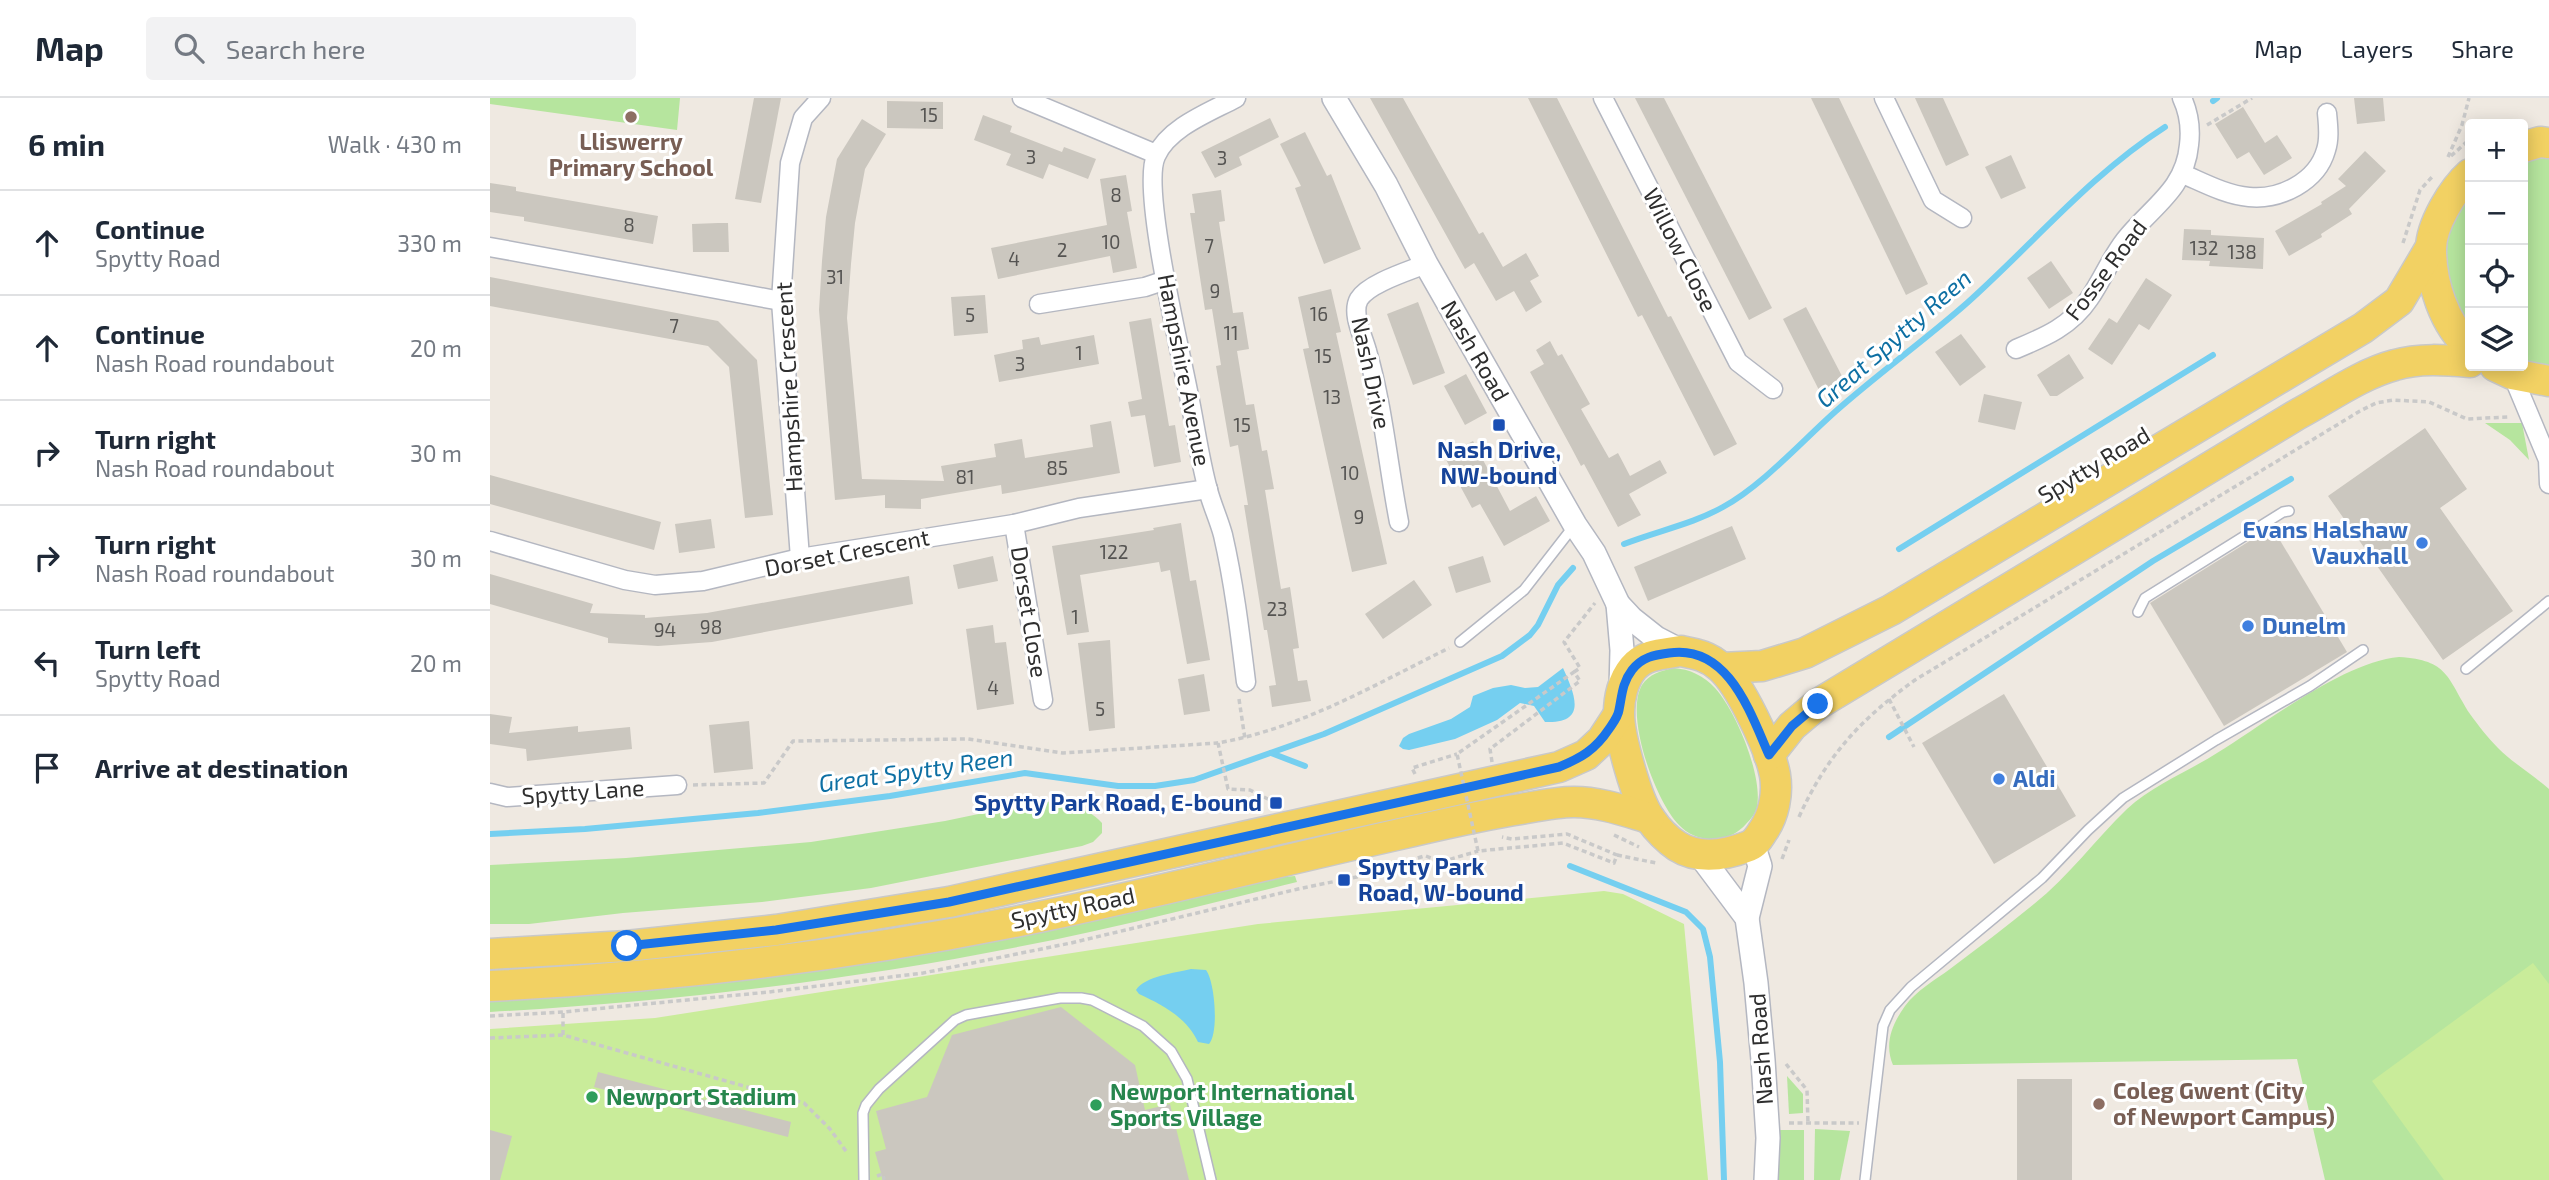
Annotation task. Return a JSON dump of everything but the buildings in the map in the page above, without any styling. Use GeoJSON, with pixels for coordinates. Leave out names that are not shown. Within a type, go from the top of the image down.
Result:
{"type":"FeatureCollection","features":[{"type":"Feature","properties":{"kind":"main road"},"geometry":{"type":"LineString","coordinates":[[2528,146],[2549,143]]}},
{"type":"Feature","properties":{"kind":"main road"},"geometry":{"type":"LineString","coordinates":[[2459,167],[2460,183],[2416,246],[2435,280],[2445,313],[2465,343]]}},
{"type":"Feature","properties":{"kind":"main road","name":"Spytty Road"},"geometry":{"type":"LineString","coordinates":[[1721,668],[1762,666],[1805,653],[1902,603],[2362,328],[2399,301],[2416,246]]}},
{"type":"Feature","properties":{"kind":"main road"},"geometry":{"type":"LineString","coordinates":[[1769,755],[1792,726],[1818,704],[2298,414],[2371,374],[2394,365],[2420,361],[2465,362]]}},
{"type":"Feature","properties":{"kind":"main road"},"geometry":{"type":"LineString","coordinates":[[2508,371],[2549,380]]}},
{"type":"Feature","properties":{"kind":"main road"},"geometry":{"type":"LineString","coordinates":[[1681,651],[1704,656],[1721,668],[1741,695],[1769,755],[1775,776],[1775,799],[1770,821],[1754,844],[1728,854],[1699,854],[1678,846],[1649,818],[1623,741],[1620,704],[1627,677],[1634,667],[1648,656],[1681,651]]}},
{"type":"Feature","properties":{"kind":"main road","name":"Spytty Road"},"geometry":{"type":"LineString","coordinates":[[490,954],[627,946],[776,930],[949,902],[1559,767],[1586,755],[1602,740],[1620,704]]}},
{"type":"Feature","properties":{"kind":"main road","name":"Spytty Road"},"geometry":{"type":"LineString","coordinates":[[490,986],[569,982],[768,961],[918,939],[1052,914],[1542,805],[1574,802],[1602,805],[1649,818]]}},
{"type":"Feature","properties":{"kind":"street","name":"Hampshire Crescent"},"geometry":{"type":"LineString","coordinates":[[800,558],[781,300],[790,163],[803,118],[821,98]]}},
{"type":"Feature","properties":{"kind":"street"},"geometry":{"type":"LineString","coordinates":[[1022,98],[1156,154],[1169,138],[1183,128],[1236,98]]}},
{"type":"Feature","properties":{"kind":"street","name":"Nash Road"},"geometry":{"type":"LineString","coordinates":[[1334,98],[1386,185],[1426,264],[1574,525],[1594,553],[1614,594],[1632,619],[1656,638],[1681,651]]}},
{"type":"Feature","properties":{"kind":"street","name":"Willow Close"},"geometry":{"type":"LineString","coordinates":[[1603,98],[1738,362],[1773,389]]}},
{"type":"Feature","properties":{"kind":"street"},"geometry":{"type":"LineString","coordinates":[[1884,98],[1933,200],[1962,218]]}},
{"type":"Feature","properties":{"kind":"street","name":"Fosse Road"},"geometry":{"type":"LineString","coordinates":[[2016,349],[2053,333],[2076,316],[2126,239],[2183,174],[2190,133],[2182,99]]}},
{"type":"Feature","properties":{"kind":"street"},"geometry":{"type":"LineString","coordinates":[[2183,174],[2241,196],[2260,198],[2284,193],[2304,181],[2320,164],[2328,144],[2327,113]]}},
{"type":"Feature","properties":{"kind":"street","name":"Hampshire Avenue"},"geometry":{"type":"LineString","coordinates":[[1156,154],[1152,169],[1153,194],[1166,280],[1208,489],[1223,533],[1246,682]]}},
{"type":"Feature","properties":{"kind":"street"},"geometry":{"type":"LineString","coordinates":[[490,247],[781,300]]}},
{"type":"Feature","properties":{"kind":"street","name":"Nash Drive"},"geometry":{"type":"LineString","coordinates":[[1399,522],[1374,378],[1356,312],[1358,300],[1364,293],[1391,278],[1426,264]]}},
{"type":"Feature","properties":{"kind":"street"},"geometry":{"type":"LineString","coordinates":[[1039,304],[1145,287],[1166,280]]}},
{"type":"Feature","properties":{"kind":"street"},"geometry":{"type":"LineString","coordinates":[[2504,371],[2549,459],[2549,484]]}},
{"type":"Feature","properties":{"kind":"street","name":"Dorset Crescent"},"geometry":{"type":"LineString","coordinates":[[490,541],[625,580],[655,584],[703,581],[800,558],[1014,524],[1079,508],[1208,489]]}},
{"type":"Feature","properties":{"kind":"street","name":"Dorset Close"},"geometry":{"type":"LineString","coordinates":[[1014,524],[1044,700]]}},
{"type":"Feature","properties":{"kind":"street","name":"Nash Road"},"geometry":{"type":"LineString","coordinates":[[1614,594],[1622,650],[1620,704]]}},
{"type":"Feature","properties":{"kind":"street","name":"Spytty Lane"},"geometry":{"type":"LineString","coordinates":[[490,793],[506,797],[677,785]]}},
{"type":"Feature","properties":{"kind":"street","name":"Nash Road"},"geometry":{"type":"LineString","coordinates":[[1754,844],[1760,866],[1746,918],[1761,1037],[1768,1138],[1766,1180]]}},
{"type":"Feature","properties":{"kind":"street","name":"Nash Road"},"geometry":{"type":"LineString","coordinates":[[1699,854],[1746,918]]}},
{"type":"Feature","properties":{"kind":"lane"},"geometry":{"type":"LineString","coordinates":[[2138,612],[2145,598],[2283,512],[2289,511]]}},
{"type":"Feature","properties":{"kind":"lane"},"geometry":{"type":"LineString","coordinates":[[1460,642],[1524,590],[1574,525]]}},
{"type":"Feature","properties":{"kind":"lane"},"geometry":{"type":"LineString","coordinates":[[2466,669],[2549,601]]}},
{"type":"Feature","properties":{"kind":"lane"},"geometry":{"type":"LineString","coordinates":[[1865,1180],[1880,1043],[1890,1010],[1910,987],[2042,878],[2123,798],[2310,686],[2363,650]]}},
{"type":"Feature","properties":{"kind":"lane"},"geometry":{"type":"LineString","coordinates":[[864,1175],[863,1113],[866,1105],[879,1089],[943,1028],[966,1015],[1070,998],[1092,1000],[1143,1026],[1171,1051],[1187,1079],[1211,1180]]}},
{"type":"Feature","properties":{"kind":"path"},"geometry":{"type":"LineString","coordinates":[[2190,133],[2252,98]]}},
{"type":"Feature","properties":{"kind":"path"},"geometry":{"type":"LineString","coordinates":[[2459,167],[2462,125],[2469,98]]}},
{"type":"Feature","properties":{"kind":"path"},"geometry":{"type":"LineString","coordinates":[[2416,246],[2420,190],[2434,175]]}},
{"type":"Feature","properties":{"kind":"path"},"geometry":{"type":"LineString","coordinates":[[1797,821],[1813,789],[1846,738],[1889,699],[1915,680],[2052,599],[2177,520],[2376,403],[2393,400],[2430,402],[2467,419],[2519,416]]}},
{"type":"Feature","properties":{"kind":"path"},"geometry":{"type":"LineString","coordinates":[[1412,768],[1457,754],[1580,668],[1564,642],[1614,594]]}},
{"type":"Feature","properties":{"kind":"path"},"geometry":{"type":"LineString","coordinates":[[677,785],[764,783],[793,741],[968,740],[1063,753],[1219,743],[1245,738],[1316,715],[1460,642]]}},
{"type":"Feature","properties":{"kind":"path"},"geometry":{"type":"LineString","coordinates":[[1480,765],[1492,762],[1490,750],[1580,681],[1574,673]]}},
{"type":"Feature","properties":{"kind":"path"},"geometry":{"type":"LineString","coordinates":[[1245,738],[1237,687],[1246,682]]}},
{"type":"Feature","properties":{"kind":"path"},"geometry":{"type":"LineString","coordinates":[[1889,699],[1914,747]]}},
{"type":"Feature","properties":{"kind":"path"},"geometry":{"type":"LineString","coordinates":[[1219,743],[1228,789],[1250,790],[1276,803]]}},
{"type":"Feature","properties":{"kind":"path"},"geometry":{"type":"LineString","coordinates":[[1457,754],[1478,851]]}},
{"type":"Feature","properties":{"kind":"path"},"geometry":{"type":"LineString","coordinates":[[1454,771],[1467,768]]}},
{"type":"Feature","properties":{"kind":"path"},"geometry":{"type":"LineString","coordinates":[[1264,807],[1288,801]]}},
{"type":"Feature","properties":{"kind":"path"},"geometry":{"type":"LineString","coordinates":[[1781,860],[1791,833]]}},
{"type":"Feature","properties":{"kind":"path"},"geometry":{"type":"LineString","coordinates":[[1502,837],[1512,839],[1567,834],[1617,855],[1648,863]]}},
{"type":"Feature","properties":{"kind":"path"},"geometry":{"type":"LineString","coordinates":[[1426,856],[1441,862],[1478,851],[1563,843],[1614,863],[1617,855]]}},
{"type":"Feature","properties":{"kind":"path"},"geometry":{"type":"LineString","coordinates":[[563,1012],[563,1035]]}},
{"type":"Feature","properties":{"kind":"path"},"geometry":{"type":"LineString","coordinates":[[490,1038],[563,1035],[804,1103],[830,1129],[864,1175]]}},
{"type":"Feature","properties":{"kind":"path","name":"Nash Road"},"geometry":{"type":"LineString","coordinates":[[1782,1059],[1807,1090],[1808,1124]]}},
{"type":"Feature","properties":{"kind":"path"},"geometry":{"type":"LineString","coordinates":[[1786,1123],[1854,1123]]}},
{"type":"Feature","properties":{"kind":"green space","name":"Lliswerry Primary School"},"geometry":{"type":"Polygon","coordinates":[[[490,98],[680,98],[677,130],[490,104],[490,98]]]}},
{"type":"Feature","properties":{"kind":"green space"},"geometry":{"type":"Polygon","coordinates":[[[2549,158],[2549,369],[2528,367],[2528,160],[2549,158]]]}},
{"type":"Feature","properties":{"kind":"green space"},"geometry":{"type":"Polygon","coordinates":[[[2465,201],[2465,325],[2448,297],[2443,262],[2449,227],[2465,201]]]}},
{"type":"Feature","properties":{"kind":"green space"},"geometry":{"type":"Polygon","coordinates":[[[2485,423],[2522,423],[2529,460],[2510,440],[2485,423]]]}},
{"type":"Feature","properties":{"kind":"green space"},"geometry":{"type":"Polygon","coordinates":[[[2399,657],[2428,662],[2445,673],[2470,714],[2498,748],[2549,789],[2549,1180],[2325,1180],[2297,1059],[1893,1065],[1889,1049],[1891,1034],[1896,1020],[1909,1001],[2047,893],[2137,800],[2330,682],[2377,661],[2399,657]]]}},
{"type":"Feature","properties":{"kind":"green space"},"geometry":{"type":"Polygon","coordinates":[[[1673,668],[1696,674],[1715,688],[1739,728],[1752,762],[1758,794],[1756,809],[1743,827],[1726,837],[1697,837],[1679,825],[1661,798],[1645,758],[1637,717],[1637,699],[1648,678],[1673,668]]]}},
{"type":"Feature","properties":{"kind":"green space"},"geometry":{"type":"Polygon","coordinates":[[[1040,801],[1066,804],[1089,812],[1102,823],[1102,833],[1093,842],[1082,846],[871,888],[762,902],[623,913],[529,924],[490,924],[490,865],[626,858],[811,842],[945,821],[1040,801]]]}},
{"type":"Feature","properties":{"kind":"green space"},"geometry":{"type":"Polygon","coordinates":[[[1295,876],[1297,882],[1168,914],[942,961],[716,993],[490,1012],[490,995],[1252,880],[1295,876]]]}},
{"type":"Feature","properties":{"kind":"green space","name":"Newport International Sports Village"},"geometry":{"type":"Polygon","coordinates":[[[1604,891],[1623,894],[1684,924],[1708,1180],[490,1180],[490,1029],[655,1018],[1258,924],[1604,891]]]}},
{"type":"Feature","properties":{"kind":"green space"},"geometry":{"type":"Polygon","coordinates":[[[2533,963],[2549,984],[2549,1180],[2444,1180],[2372,1081],[2533,963]]]}},
{"type":"Feature","properties":{"kind":"green space"},"geometry":{"type":"Polygon","coordinates":[[[1787,1076],[1803,1094],[1803,1113],[1789,1114],[1787,1076]]]}},
{"type":"Feature","properties":{"kind":"green space"},"geometry":{"type":"Polygon","coordinates":[[[1815,1129],[1850,1131],[1840,1180],[1814,1180],[1815,1129]]]}},
{"type":"Feature","properties":{"kind":"green space"},"geometry":{"type":"Polygon","coordinates":[[[1779,1130],[1804,1130],[1804,1180],[1779,1180],[1779,1130]]]}},
{"type":"Feature","properties":{"kind":"water"},"geometry":{"type":"Polygon","coordinates":[[[1563,668],[1575,705],[1568,718],[1545,722],[1534,706],[1520,703],[1497,720],[1455,739],[1409,750],[1399,746],[1409,734],[1451,719],[1470,707],[1473,696],[1493,688],[1511,685],[1538,687],[1563,668]]]}},
{"type":"Feature","properties":{"kind":"water"},"geometry":{"type":"Polygon","coordinates":[[[1191,969],[1206,970],[1212,985],[1215,1019],[1209,1044],[1198,1042],[1181,1019],[1136,990],[1153,978],[1191,969]]]}},
{"type":"Feature","properties":{"kind":"waterway","name":"Great Spytty Reen"},"geometry":{"type":"LineString","coordinates":[[2213,101],[2217,98]]}},
{"type":"Feature","properties":{"kind":"waterway","name":"Great Spytty Reen"},"geometry":{"type":"LineString","coordinates":[[1624,544],[1711,513],[1753,487],[1852,397],[1967,303],[2112,166],[2165,127]]}},
{"type":"Feature","properties":{"kind":"waterway"},"geometry":{"type":"LineString","coordinates":[[1899,549],[2213,355]]}},
{"type":"Feature","properties":{"kind":"waterway"},"geometry":{"type":"LineString","coordinates":[[1889,737],[2153,561],[2291,479]]}},
{"type":"Feature","properties":{"kind":"waterway","name":"Great Spytty Reen"},"geometry":{"type":"LineString","coordinates":[[490,834],[585,829],[758,813],[890,796],[1025,773],[1118,786],[1155,786],[1194,780],[1324,734],[1502,656],[1530,635],[1558,585],[1573,568]]}},
{"type":"Feature","properties":{"kind":"waterway"},"geometry":{"type":"LineString","coordinates":[[1271,753],[1305,766]]}},
{"type":"Feature","properties":{"kind":"waterway"},"geometry":{"type":"LineString","coordinates":[[1570,866],[1686,912],[1703,929],[1710,957],[1720,1062],[1724,1180]]}},
{"type":"Feature","properties":{"kind":"place","name":"Lliswerry Primary School"},"geometry":{"type":"Point","coordinates":[631,117]}},
{"type":"Feature","properties":{"kind":"place","name":"Nash Drive, NW-bound"},"geometry":{"type":"Point","coordinates":[1499,425]}},
{"type":"Feature","properties":{"kind":"place","name":"Evans Halshaw Vauxhall"},"geometry":{"type":"Point","coordinates":[2422,543]}},
{"type":"Feature","properties":{"kind":"place","name":"Dunelm"},"geometry":{"type":"Point","coordinates":[2248,626]}},
{"type":"Feature","properties":{"kind":"place","name":"Aldi"},"geometry":{"type":"Point","coordinates":[1999,779]}},
{"type":"Feature","properties":{"kind":"place","name":"Spytty Park Road, E-bound"},"geometry":{"type":"Point","coordinates":[1276,803]}},
{"type":"Feature","properties":{"kind":"place","name":"Spytty Park Road, W-bound"},"geometry":{"type":"Point","coordinates":[1344,880]}},
{"type":"Feature","properties":{"kind":"place","name":"Newport Stadium"},"geometry":{"type":"Point","coordinates":[592,1097]}},
{"type":"Feature","properties":{"kind":"place","name":"Coleg Gwent (City of Newport Campus)"},"geometry":{"type":"Point","coordinates":[2099,1104]}},
{"type":"Feature","properties":{"kind":"place","name":"Newport International Sports Village"},"geometry":{"type":"Point","coordinates":[1096,1105]}},
{"type":"Feature","properties":{"kind":"route"},"geometry":{"type":"LineString","coordinates":[[627,946],[776,930],[949,902],[1559,767],[1586,755],[1602,740],[1619,714],[1621,693],[1627,677],[1634,667],[1648,656],[1681,651],[1704,656],[1721,668],[1741,695],[1769,755],[1792,726],[1818,704]]}}]}
